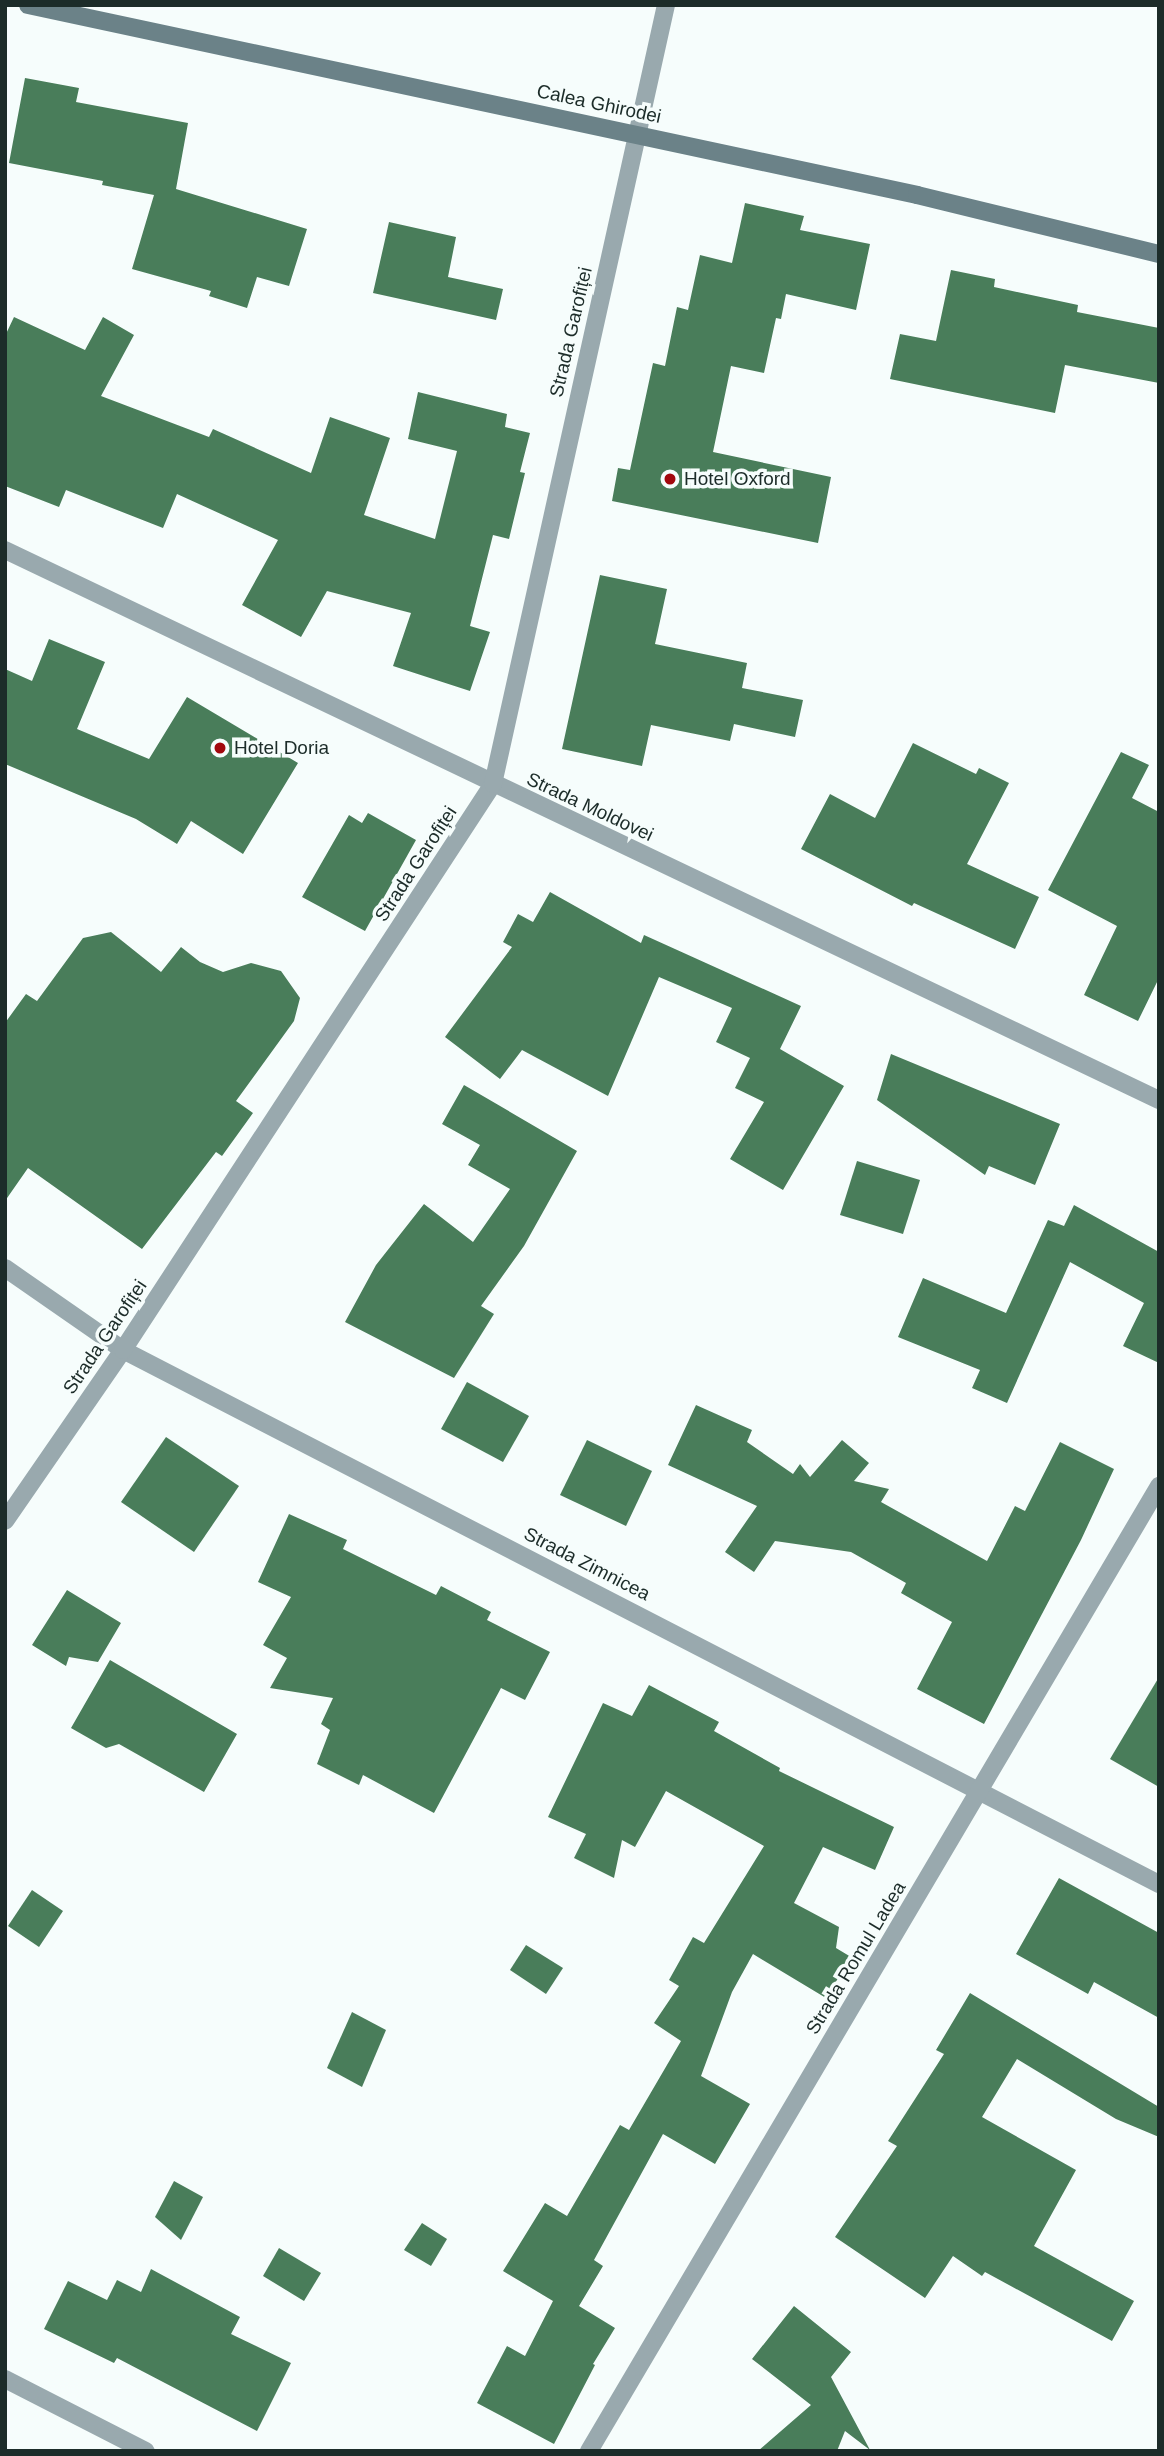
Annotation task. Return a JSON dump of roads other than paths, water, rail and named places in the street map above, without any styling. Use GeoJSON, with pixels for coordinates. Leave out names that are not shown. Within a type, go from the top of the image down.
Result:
{"type":"FeatureCollection","features":[{"type":"Feature","properties":{"kind":"street","name":"Calea Ghirodei"},"geometry":{"type":"LineString","coordinates":[[28,5],[918,195],[1159,254]]}},
{"type":"Feature","properties":{"kind":"street","name":"Strada Garofiței"},"geometry":{"type":"LineString","coordinates":[[5,1521],[123,1350],[493,784],[666,5]]}},
{"type":"Feature","properties":{"kind":"street","name":"Strada Moldovei"},"geometry":{"type":"LineString","coordinates":[[5,550],[1159,1100]]}},
{"type":"Feature","properties":{"kind":"street","name":"Strada Zimnicea"},"geometry":{"type":"LineString","coordinates":[[5,1268],[123,1350],[1159,1884]]}},
{"type":"Feature","properties":{"kind":"street","name":"Strada Romul Ladea"},"geometry":{"type":"LineString","coordinates":[[589,2451],[1159,1486]]}},
{"type":"Feature","properties":{"kind":"street"},"geometry":{"type":"LineString","coordinates":[[5,2379],[146,2451]]}},
{"type":"Feature","properties":{"kind":"place","name":"Hotel Oxford"},"geometry":{"type":"Point","coordinates":[670,479]}},
{"type":"Feature","properties":{"kind":"place","name":"Hotel Doria"},"geometry":{"type":"Point","coordinates":[220,748]}}]}
